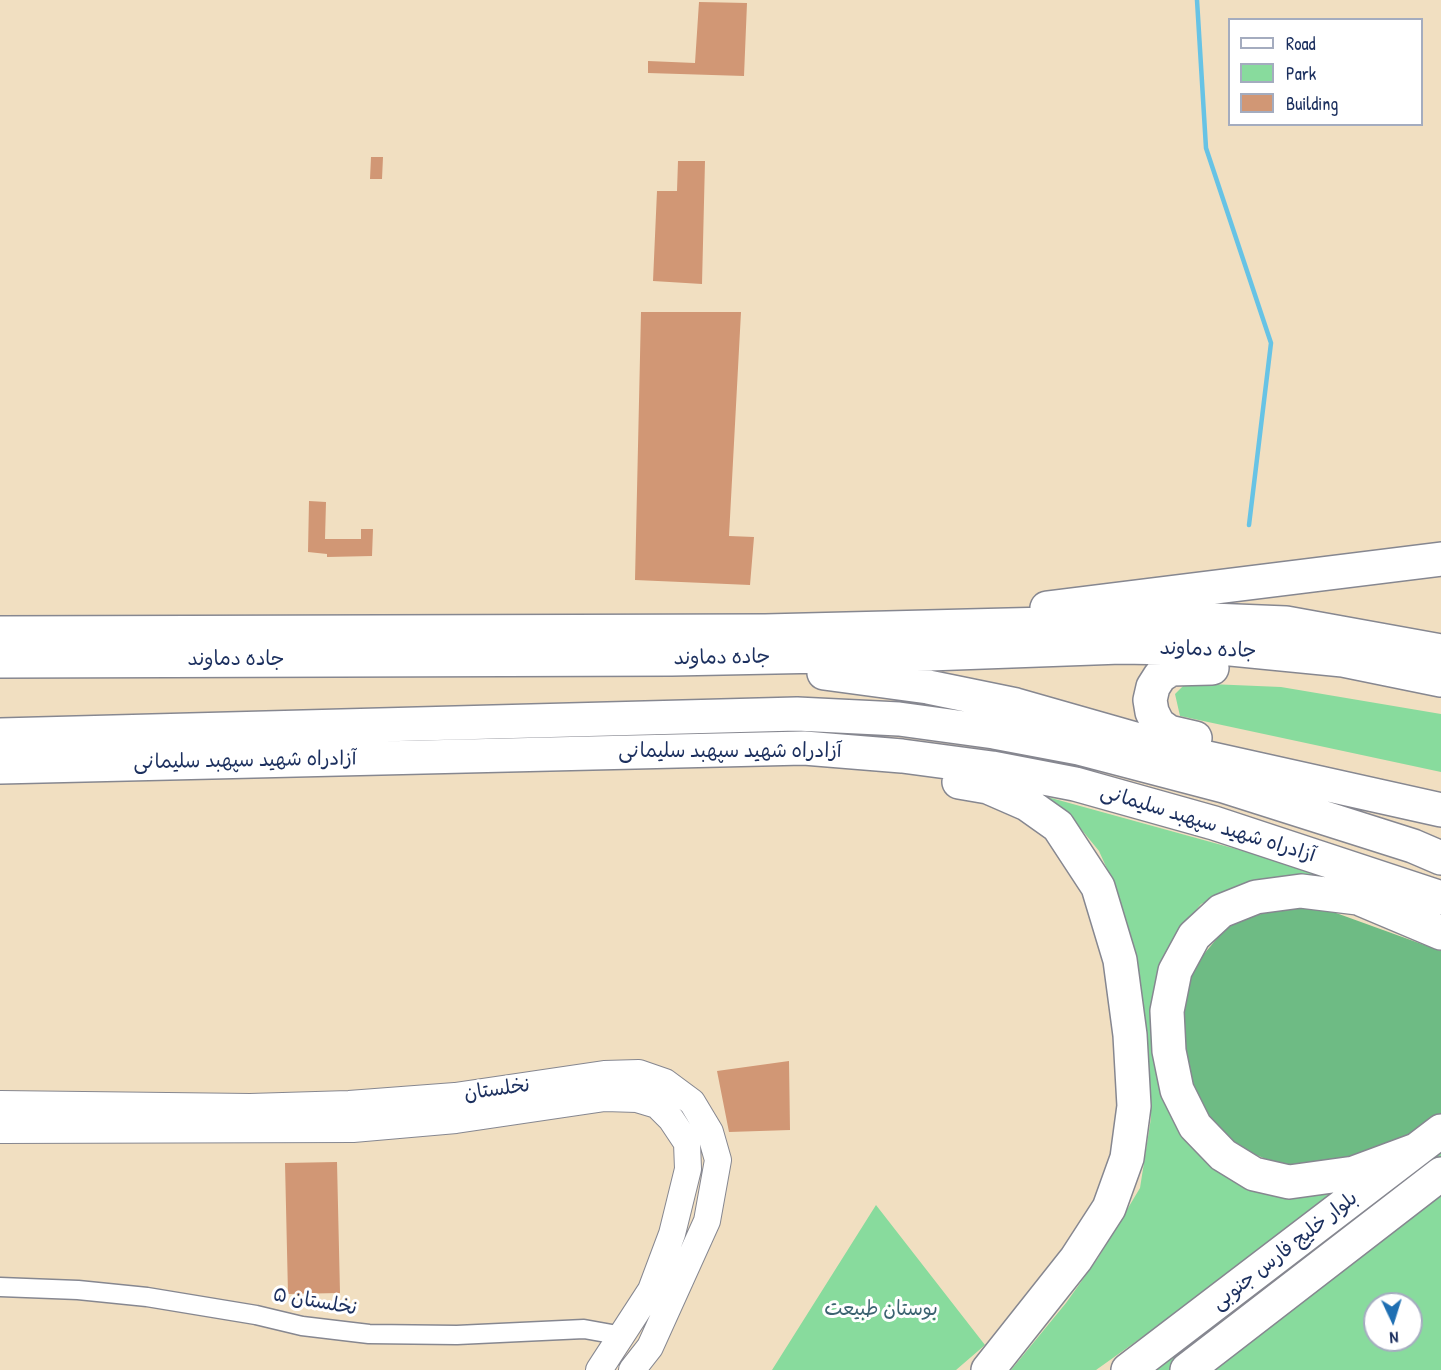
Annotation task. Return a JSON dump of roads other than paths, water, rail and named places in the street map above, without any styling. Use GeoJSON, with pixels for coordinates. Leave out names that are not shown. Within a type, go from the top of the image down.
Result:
{"type":"FeatureCollection","features":[{"type":"Feature","properties":{"kind":"highway"},"geometry":{"type":"LineString","coordinates":[[916,627],[1111,598],[1441,559]]}},
{"type":"Feature","properties":{"kind":"highway","name":"جاده دماوند"},"geometry":{"type":"LineString","coordinates":[[0,633],[765,631],[1232,621],[1286,623],[1441,651]]}},
{"type":"Feature","properties":{"kind":"highway","name":"جاده دماوند"},"geometry":{"type":"LineString","coordinates":[[0,661],[672,659],[929,654],[1121,646],[1231,649],[1343,660],[1441,680]]}},
{"type":"Feature","properties":{"kind":"highway"},"geometry":{"type":"LineString","coordinates":[[672,659],[831,674],[928,687],[1016,705],[1181,752],[1441,810]]}},
{"type":"Feature","properties":{"kind":"highway"},"geometry":{"type":"LineString","coordinates":[[1441,687],[1316,673],[1184,667],[1171,669],[1160,676],[1153,687],[1150,700],[1155,718],[1169,732],[1441,787]]}},
{"type":"Feature","properties":{"kind":"highway","name":"آزادراه شهید سپهبد سلیمانی"},"geometry":{"type":"LineString","coordinates":[[0,735],[797,714],[899,719],[1079,748],[1224,786],[1432,853]]}},
{"type":"Feature","properties":{"kind":"highway"},"geometry":{"type":"LineString","coordinates":[[804,748],[889,769],[988,787],[1027,804],[1058,826],[1098,887],[1114,939],[1120,960],[1130,1035],[1134,1106],[1127,1158],[1109,1208],[1076,1259],[988,1370]]}},
{"type":"Feature","properties":{"kind":"highway","name":"آزادراه شهید سپهبد سلیمانی"},"geometry":{"type":"LineString","coordinates":[[0,767],[804,748],[970,765],[1075,784],[1214,823],[1441,898]]}},
{"type":"Feature","properties":{"kind":"highway"},"geometry":{"type":"LineString","coordinates":[[1388,879],[1441,914]]}},
{"type":"Feature","properties":{"kind":"highway"},"geometry":{"type":"LineString","coordinates":[[1416,1150],[1354,1173],[1289,1182],[1254,1174],[1223,1155],[1195,1126],[1177,1090],[1168,1051],[1167,1011],[1175,971],[1194,936],[1221,911],[1257,897],[1301,891],[1358,898],[1441,933]]}},
{"type":"Feature","properties":{"kind":"highway","name":"بلوار خلیج فارس جنوبی"},"geometry":{"type":"LineString","coordinates":[[1128,1370],[1441,1131]]}},
{"type":"Feature","properties":{"kind":"highway","name":"بلوار خلیج فارس جنوبی"},"geometry":{"type":"LineString","coordinates":[[1187,1370],[1441,1174]]}},
{"type":"Feature","properties":{"kind":"street","name":"نخلستان"},"geometry":{"type":"LineString","coordinates":[[0,1104],[250,1107],[349,1104],[455,1096],[604,1074],[639,1072],[665,1082],[692,1102],[710,1132],[718,1160],[707,1221],[650,1347],[632,1370]]}},
{"type":"Feature","properties":{"kind":"street","name":"نخلستان"},"geometry":{"type":"LineString","coordinates":[[0,1130],[353,1129],[456,1120],[605,1098],[637,1099],[657,1105],[671,1119],[687,1143],[688,1169],[672,1234],[651,1290],[599,1370]]}},
{"type":"Feature","properties":{"kind":"street","name":"نخلستان ۵"},"geometry":{"type":"LineString","coordinates":[[0,1287],[78,1290],[147,1297],[245,1313],[302,1326],[369,1334],[458,1335],[584,1329],[623,1336]]}},
{"type":"Feature","properties":{"kind":"waterway"},"geometry":{"type":"LineString","coordinates":[[1197,0],[1206,148],[1271,343],[1249,525]]}},
{"type":"Feature","properties":{"kind":"park label","name":"بوستان طبیعت"},"geometry":{"type":"Point","coordinates":[881,1310]}}]}
